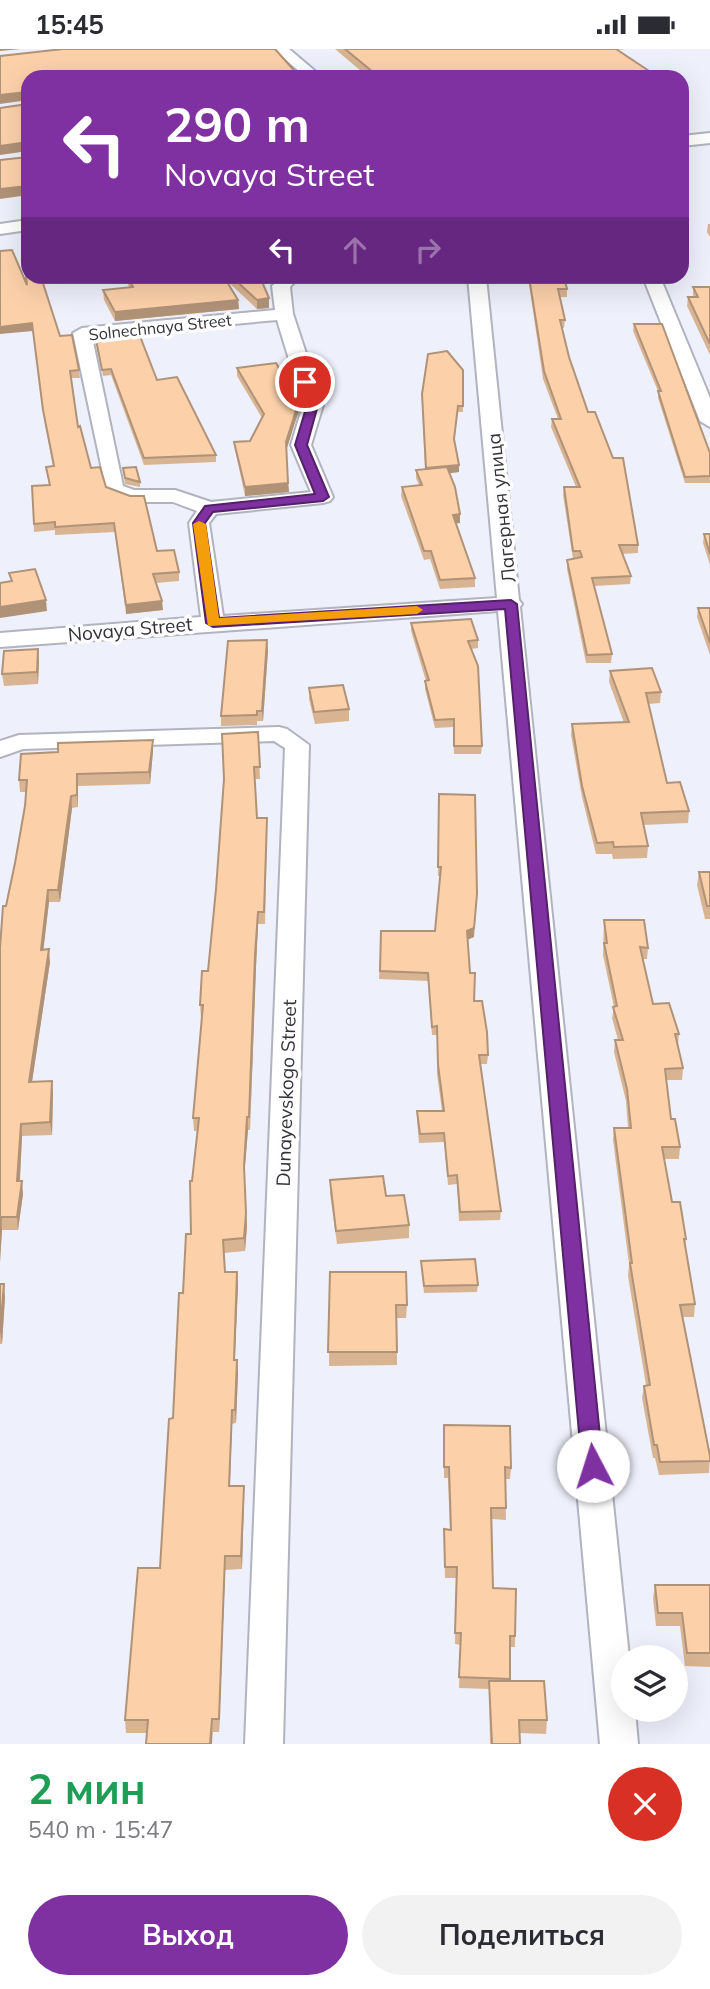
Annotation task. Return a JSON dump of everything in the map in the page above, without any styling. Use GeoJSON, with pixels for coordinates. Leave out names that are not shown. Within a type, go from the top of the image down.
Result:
{"type":"FeatureCollection","features":[{"type":"Feature","properties":{"kind":"street"},"geometry":{"type":"LineString","coordinates":[[280,49],[306,70]]}},
{"type":"Feature","properties":{"kind":"street"},"geometry":{"type":"LineString","coordinates":[[689,141],[710,138]]}},
{"type":"Feature","properties":{"kind":"street"},"geometry":{"type":"LineString","coordinates":[[0,229],[21,226]]}},
{"type":"Feature","properties":{"kind":"street","name":"Solnechnaya Street"},"geometry":{"type":"LineString","coordinates":[[283,284],[284,314],[313,405],[301,445],[323,497],[209,508],[175,496],[131,496],[114,489],[82,333],[284,314]]}},
{"type":"Feature","properties":{"kind":"street","name":"Лагерная улица"},"geometry":{"type":"LineString","coordinates":[[478,284],[511,604],[619,1744]]}},
{"type":"Feature","properties":{"kind":"street"},"geometry":{"type":"LineString","coordinates":[[654,284],[710,421]]}},
{"type":"Feature","properties":{"kind":"street"},"geometry":{"type":"LineString","coordinates":[[209,508],[199,523],[213,623]]}},
{"type":"Feature","properties":{"kind":"street","name":"Novaya Street"},"geometry":{"type":"LineString","coordinates":[[0,640],[511,604]]}},
{"type":"Feature","properties":{"kind":"street","name":"Dunayevskogo Street"},"geometry":{"type":"LineString","coordinates":[[0,750],[19,742],[279,734],[297,745],[264,1744]]}},
{"type":"Feature","properties":{"kind":"building"},"geometry":{"type":"Polygon","coordinates":[[[63,49],[275,49],[294,70],[21,70],[21,93],[0,95],[0,56],[63,49]]]}},
{"type":"Feature","properties":{"kind":"building"},"geometry":{"type":"Polygon","coordinates":[[[345,49],[616,49],[648,70],[370,70],[345,49]]]}},
{"type":"Feature","properties":{"kind":"building"},"geometry":{"type":"Polygon","coordinates":[[[21,105],[21,143],[0,146],[0,108],[21,105]]]}},
{"type":"Feature","properties":{"kind":"building"},"geometry":{"type":"Polygon","coordinates":[[[21,158],[21,187],[0,189],[0,160],[21,158]]]}},
{"type":"Feature","properties":{"kind":"building"},"geometry":{"type":"Polygon","coordinates":[[[12,250],[21,271],[21,284],[43,284],[60,336],[72,335],[79,370],[70,371],[78,427],[80,426],[91,468],[100,467],[106,487],[130,496],[144,496],[157,551],[174,550],[179,572],[153,574],[162,601],[126,605],[114,523],[55,527],[55,522],[34,524],[32,486],[50,485],[46,467],[54,466],[43,410],[32,323],[0,327],[0,251],[12,250]]]}},
{"type":"Feature","properties":{"kind":"building"},"geometry":{"type":"Polygon","coordinates":[[[132,284],[228,284],[238,300],[115,312],[103,290],[133,287],[132,284]]]}},
{"type":"Feature","properties":{"kind":"building"},"geometry":{"type":"Polygon","coordinates":[[[240,284],[263,284],[269,298],[257,300],[240,284]]]}},
{"type":"Feature","properties":{"kind":"building"},"geometry":{"type":"Polygon","coordinates":[[[530,284],[566,284],[567,289],[558,289],[565,320],[560,320],[569,357],[588,412],[595,412],[613,458],[623,458],[638,545],[619,545],[631,576],[592,578],[612,654],[587,655],[567,560],[582,557],[580,551],[573,551],[564,487],[580,487],[552,419],[561,419],[544,371],[530,284]]]}},
{"type":"Feature","properties":{"kind":"building"},"geometry":{"type":"Polygon","coordinates":[[[693,287],[710,287],[710,344],[688,297],[698,297],[693,287]]]}},
{"type":"Feature","properties":{"kind":"building"},"geometry":{"type":"Polygon","coordinates":[[[634,324],[662,324],[710,453],[710,476],[685,477],[658,391],[661,391],[634,324]]]}},
{"type":"Feature","properties":{"kind":"building"},"geometry":{"type":"Polygon","coordinates":[[[138,331],[157,380],[177,377],[216,455],[144,458],[111,369],[102,370],[95,335],[138,331]]]}},
{"type":"Feature","properties":{"kind":"building"},"geometry":{"type":"Polygon","coordinates":[[[447,351],[463,370],[463,406],[458,406],[454,439],[459,465],[426,468],[422,394],[428,354],[447,351]]]}},
{"type":"Feature","properties":{"kind":"building"},"geometry":{"type":"Polygon","coordinates":[[[276,363],[299,401],[286,442],[288,483],[245,487],[234,442],[250,441],[264,414],[237,368],[276,363]]]}},
{"type":"Feature","properties":{"kind":"building"},"geometry":{"type":"Polygon","coordinates":[[[136,467],[140,482],[125,478],[123,468],[136,467]]]}},
{"type":"Feature","properties":{"kind":"building"},"geometry":{"type":"Polygon","coordinates":[[[447,467],[455,487],[460,514],[453,515],[475,578],[440,580],[431,551],[424,551],[402,487],[422,485],[416,470],[447,467]]]}},
{"type":"Feature","properties":{"kind":"building"},"geometry":{"type":"Polygon","coordinates":[[[704,534],[710,534],[710,554],[704,534]]]}},
{"type":"Feature","properties":{"kind":"building"},"geometry":{"type":"Polygon","coordinates":[[[35,569],[46,600],[0,607],[0,583],[12,581],[9,573],[35,569]]]}},
{"type":"Feature","properties":{"kind":"building"},"geometry":{"type":"Polygon","coordinates":[[[698,608],[710,608],[710,643],[698,608]]]}},
{"type":"Feature","properties":{"kind":"building"},"geometry":{"type":"Polygon","coordinates":[[[471,619],[478,640],[468,641],[478,666],[482,746],[454,746],[454,719],[435,720],[425,681],[429,680],[411,623],[471,619]]]}},
{"type":"Feature","properties":{"kind":"building"},"geometry":{"type":"Polygon","coordinates":[[[267,640],[262,711],[257,711],[257,715],[221,716],[228,641],[267,640]]]}},
{"type":"Feature","properties":{"kind":"building"},"geometry":{"type":"Polygon","coordinates":[[[38,649],[37,672],[2,674],[4,651],[38,649]]]}},
{"type":"Feature","properties":{"kind":"building"},"geometry":{"type":"Polygon","coordinates":[[[652,668],[661,692],[646,693],[667,783],[680,782],[689,811],[641,813],[648,846],[614,847],[613,842],[597,843],[582,786],[572,724],[629,722],[610,671],[652,668]]]}},
{"type":"Feature","properties":{"kind":"building"},"geometry":{"type":"Polygon","coordinates":[[[343,685],[349,709],[314,712],[309,688],[343,685]]]}},
{"type":"Feature","properties":{"kind":"building"},"geometry":{"type":"Polygon","coordinates":[[[258,732],[260,767],[254,767],[257,818],[267,818],[264,912],[258,912],[255,955],[249,1117],[244,1166],[246,1213],[244,1238],[223,1240],[225,1272],[237,1272],[234,1360],[237,1360],[229,1486],[244,1486],[241,1556],[225,1556],[219,1719],[212,1719],[210,1744],[146,1744],[148,1720],[125,1720],[138,1568],[160,1568],[169,1419],[173,1418],[179,1293],[183,1293],[186,1234],[191,1234],[190,1181],[199,1118],[193,1118],[203,1005],[200,1005],[202,971],[208,971],[216,889],[224,779],[222,734],[258,732]]]}},
{"type":"Feature","properties":{"kind":"building"},"geometry":{"type":"Polygon","coordinates":[[[153,740],[149,772],[77,774],[77,795],[71,796],[58,890],[48,890],[41,950],[49,949],[29,1082],[52,1081],[50,1122],[21,1124],[17,1181],[22,1181],[17,1217],[1,1217],[0,1228],[0,948],[3,906],[6,906],[25,806],[27,780],[19,780],[21,754],[58,752],[58,743],[153,740]]]}},
{"type":"Feature","properties":{"kind":"building"},"geometry":{"type":"Polygon","coordinates":[[[439,794],[475,795],[477,894],[474,928],[467,931],[470,973],[475,973],[474,1001],[482,1001],[487,1032],[488,1055],[479,1055],[501,1211],[460,1212],[457,1175],[448,1176],[444,1133],[420,1134],[417,1111],[444,1111],[438,1065],[437,1026],[432,1027],[428,973],[380,971],[381,931],[435,931],[441,867],[438,867],[439,794]]]}},
{"type":"Feature","properties":{"kind":"building"},"geometry":{"type":"Polygon","coordinates":[[[699,872],[710,872],[710,906],[707,906],[699,872]]]}},
{"type":"Feature","properties":{"kind":"building"},"geometry":{"type":"Polygon","coordinates":[[[604,920],[644,920],[648,948],[640,947],[653,1004],[669,1003],[679,1034],[675,1034],[683,1068],[665,1069],[671,1119],[675,1119],[680,1147],[662,1147],[672,1202],[680,1202],[686,1239],[695,1304],[680,1305],[710,1461],[660,1462],[657,1445],[654,1445],[644,1386],[650,1385],[630,1263],[614,1128],[631,1128],[627,1089],[615,1040],[623,1040],[613,1007],[617,1006],[604,943],[607,943],[604,920]]]}},
{"type":"Feature","properties":{"kind":"building"},"geometry":{"type":"Polygon","coordinates":[[[383,1176],[386,1196],[404,1195],[409,1225],[336,1231],[330,1180],[383,1176]]]}},
{"type":"Feature","properties":{"kind":"building"},"geometry":{"type":"Polygon","coordinates":[[[475,1259],[478,1285],[424,1286],[421,1261],[475,1259]]]}},
{"type":"Feature","properties":{"kind":"building"},"geometry":{"type":"Polygon","coordinates":[[[330,1272],[406,1272],[407,1305],[396,1305],[397,1352],[328,1352],[330,1272]]]}},
{"type":"Feature","properties":{"kind":"building"},"geometry":{"type":"Polygon","coordinates":[[[0,1284],[4,1284],[0,1331],[0,1284]]]}},
{"type":"Feature","properties":{"kind":"building"},"geometry":{"type":"Polygon","coordinates":[[[444,1425],[510,1426],[511,1468],[505,1467],[506,1508],[491,1508],[493,1588],[516,1589],[515,1636],[510,1636],[510,1679],[459,1677],[461,1633],[455,1633],[457,1567],[445,1567],[444,1529],[451,1530],[449,1467],[444,1467],[444,1425]]]}},
{"type":"Feature","properties":{"kind":"building"},"geometry":{"type":"Polygon","coordinates":[[[655,1585],[710,1585],[710,1653],[688,1653],[682,1613],[658,1613],[655,1585]]]}},
{"type":"Feature","properties":{"kind":"building"},"geometry":{"type":"Polygon","coordinates":[[[489,1681],[544,1681],[547,1720],[519,1720],[520,1744],[492,1744],[489,1681]]]}},
{"type":"Feature","properties":{"kind":"slow traffic"},"geometry":{"type":"LineString","coordinates":[[199,524],[213,623],[417,610]]}},
{"type":"Feature","properties":{"kind":"route"},"geometry":{"type":"LineString","coordinates":[[305,382],[313,405],[301,445],[323,497],[209,508],[199,523],[213,623],[511,604],[593,1466]]}}]}
